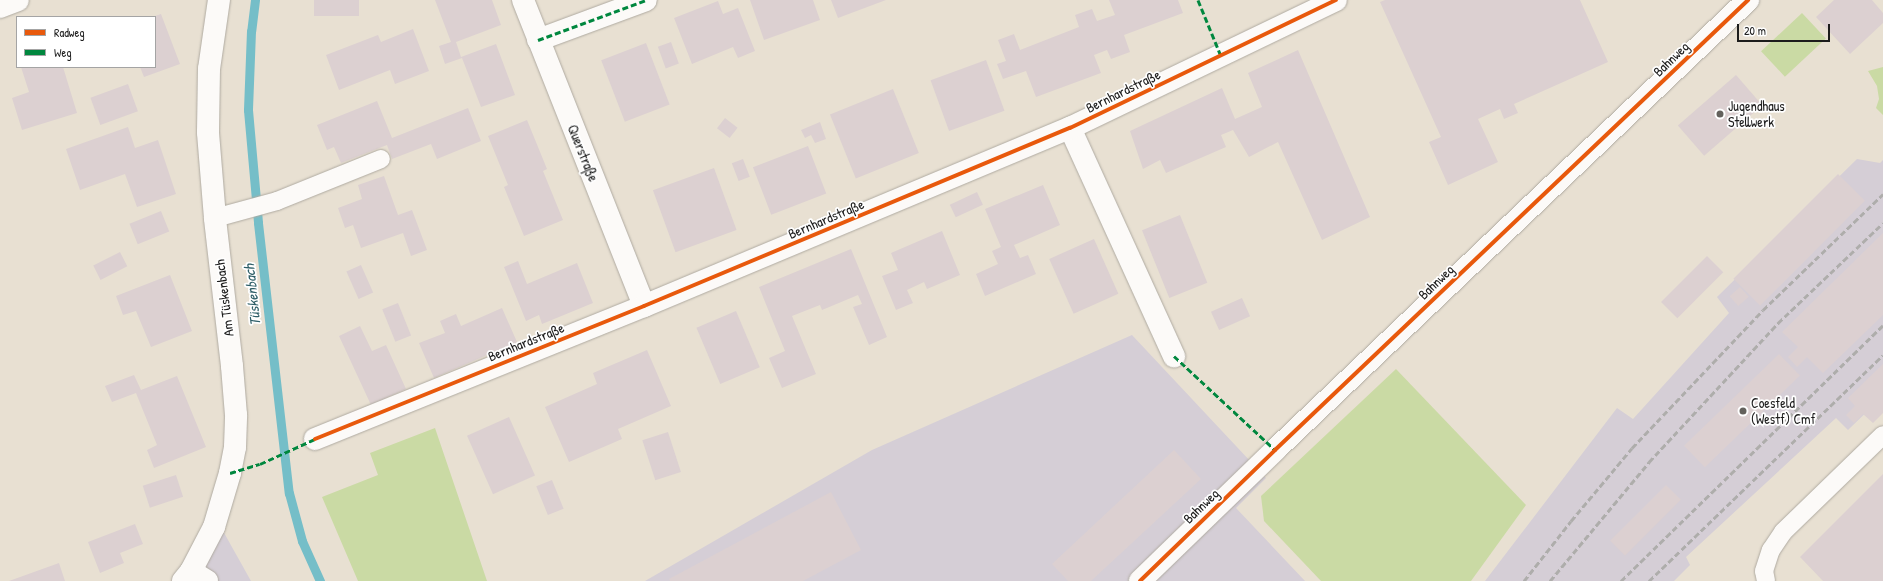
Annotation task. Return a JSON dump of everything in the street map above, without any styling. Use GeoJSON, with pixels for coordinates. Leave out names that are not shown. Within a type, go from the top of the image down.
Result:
{"type":"FeatureCollection","features":[{"type":"Feature","properties":{"kind":"street"},"geometry":{"type":"LineString","coordinates":[[0,7],[18,0]]}},
{"type":"Feature","properties":{"kind":"street","name":"Am Tüskenbach"},"geometry":{"type":"LineString","coordinates":[[194,578],[214,527],[230,473],[235,447],[236,415],[232,366],[215,218],[208,132],[209,69],[219,0]]}},
{"type":"Feature","properties":{"kind":"street","name":"Querstraße"},"geometry":{"type":"LineString","coordinates":[[523,0],[644,306]]}},
{"type":"Feature","properties":{"kind":"street"},"geometry":{"type":"LineString","coordinates":[[538,40],[646,0]]}},
{"type":"Feature","properties":{"kind":"street","name":"Bernhardstraße"},"geometry":{"type":"LineString","coordinates":[[315,439],[644,306],[1070,128],[1336,0]]}},
{"type":"Feature","properties":{"kind":"street","name":"Bahnweg"},"geometry":{"type":"LineString","coordinates":[[1140,581],[1286,439],[1748,0]]}},
{"type":"Feature","properties":{"kind":"street"},"geometry":{"type":"LineString","coordinates":[[1070,128],[1174,356]]}},
{"type":"Feature","properties":{"kind":"lane"},"geometry":{"type":"LineString","coordinates":[[215,218],[277,201],[382,159]]}},
{"type":"Feature","properties":{"kind":"lane"},"geometry":{"type":"LineString","coordinates":[[1766,581],[1764,571],[1771,550],[1783,532],[1883,435]]}},
{"type":"Feature","properties":{"kind":"shaded area"},"geometry":{"type":"Polygon","coordinates":[[[1857,159],[1880,163],[1883,160],[1883,396],[1848,430],[1836,418],[1686,557],[1690,565],[1674,581],[1485,581],[1617,408],[1633,419],[1729,313],[1717,297],[1857,159]]]}},
{"type":"Feature","properties":{"kind":"shaded area"},"geometry":{"type":"Polygon","coordinates":[[[1132,335],[1266,478],[1236,508],[1305,581],[645,581],[872,450],[1132,335]]]}},
{"type":"Feature","properties":{"kind":"shaded area"},"geometry":{"type":"Polygon","coordinates":[[[223,531],[251,581],[173,581],[223,531]]]}},
{"type":"Feature","properties":{"kind":"green space"},"geometry":{"type":"Polygon","coordinates":[[[1802,13],[1826,39],[1785,77],[1761,51],[1802,13]]]}},
{"type":"Feature","properties":{"kind":"green space"},"geometry":{"type":"Polygon","coordinates":[[[1883,67],[1883,115],[1876,108],[1879,99],[1877,86],[1868,71],[1883,67]]]}},
{"type":"Feature","properties":{"kind":"green space"},"geometry":{"type":"Polygon","coordinates":[[[1396,369],[1526,505],[1471,581],[1321,581],[1264,521],[1261,496],[1396,369]]]}},
{"type":"Feature","properties":{"kind":"green space"},"geometry":{"type":"Polygon","coordinates":[[[435,428],[487,581],[358,581],[322,497],[378,475],[370,453],[435,428]]]}},
{"type":"Feature","properties":{"kind":"building"},"geometry":{"type":"Polygon","coordinates":[[[314,0],[359,0],[359,16],[314,16],[314,0]]]}},
{"type":"Feature","properties":{"kind":"building"},"geometry":{"type":"Polygon","coordinates":[[[435,0],[492,0],[501,25],[456,42],[461,57],[496,44],[515,95],[481,107],[462,58],[445,64],[439,46],[451,42],[435,0]]]}},
{"type":"Feature","properties":{"kind":"building"},"geometry":{"type":"Polygon","coordinates":[[[750,0],[813,0],[820,20],[764,40],[750,0]]]}},
{"type":"Feature","properties":{"kind":"building"},"geometry":{"type":"Polygon","coordinates":[[[831,0],[886,0],[838,18],[831,0]]]}},
{"type":"Feature","properties":{"kind":"building"},"geometry":{"type":"Polygon","coordinates":[[[1109,0],[1178,0],[1183,13],[1124,35],[1130,52],[1111,59],[1107,50],[1094,55],[1101,73],[1036,97],[1026,71],[1003,79],[997,64],[1006,61],[998,40],[1014,34],[1020,50],[1079,27],[1075,15],[1092,9],[1097,21],[1115,15],[1109,0]]]}},
{"type":"Feature","properties":{"kind":"building"},"geometry":{"type":"Polygon","coordinates":[[[1385,0],[1580,0],[1608,62],[1514,104],[1518,113],[1504,119],[1500,109],[1478,119],[1498,162],[1448,185],[1429,142],[1441,137],[1380,2],[1385,0]]]}},
{"type":"Feature","properties":{"kind":"building"},"geometry":{"type":"Polygon","coordinates":[[[1834,0],[1872,0],[1883,13],[1883,23],[1850,54],[1816,17],[1834,0]]]}},
{"type":"Feature","properties":{"kind":"building"},"geometry":{"type":"Polygon","coordinates":[[[718,1],[723,14],[738,8],[755,51],[738,58],[733,47],[692,64],[674,18],[718,1]]]}},
{"type":"Feature","properties":{"kind":"building"},"geometry":{"type":"Polygon","coordinates":[[[161,14],[180,64],[144,77],[140,68],[156,68],[155,16],[161,14]]]}},
{"type":"Feature","properties":{"kind":"building"},"geometry":{"type":"Polygon","coordinates":[[[413,29],[429,71],[395,84],[390,70],[339,90],[326,55],[378,35],[381,42],[413,29]]]}},
{"type":"Feature","properties":{"kind":"building"},"geometry":{"type":"Polygon","coordinates":[[[671,42],[679,64],[666,68],[658,47],[671,42]]]}},
{"type":"Feature","properties":{"kind":"building"},"geometry":{"type":"Polygon","coordinates":[[[646,43],[670,105],[625,122],[601,60],[646,43]]]}},
{"type":"Feature","properties":{"kind":"building"},"geometry":{"type":"Polygon","coordinates":[[[1298,50],[1370,217],[1322,240],[1278,142],[1249,157],[1233,130],[1221,135],[1226,147],[1166,173],[1160,160],[1143,169],[1130,131],[1222,88],[1235,119],[1262,107],[1248,73],[1298,50]]]}},
{"type":"Feature","properties":{"kind":"building"},"geometry":{"type":"Polygon","coordinates":[[[986,60],[1004,111],[949,131],[931,80],[986,60]]]}},
{"type":"Feature","properties":{"kind":"building"},"geometry":{"type":"Polygon","coordinates":[[[21,68],[63,68],[77,113],[22,130],[12,98],[29,92],[21,68]]]}},
{"type":"Feature","properties":{"kind":"building","name":"Jugendhaus Stellwerk"},"geometry":{"type":"Polygon","coordinates":[[[1736,75],[1762,105],[1704,156],[1678,126],[1736,75]]]}},
{"type":"Feature","properties":{"kind":"building"},"geometry":{"type":"Polygon","coordinates":[[[128,84],[138,111],[100,125],[90,98],[128,84]]]}},
{"type":"Feature","properties":{"kind":"building"},"geometry":{"type":"Polygon","coordinates":[[[893,89],[919,153],[856,178],[830,114],[893,89]]]}},
{"type":"Feature","properties":{"kind":"building"},"geometry":{"type":"Polygon","coordinates":[[[377,101],[392,138],[468,108],[481,141],[437,159],[431,144],[392,159],[387,145],[341,163],[334,147],[327,150],[317,125],[377,101]]]}},
{"type":"Feature","properties":{"kind":"building"},"geometry":{"type":"Polygon","coordinates":[[[725,118],[738,128],[730,138],[717,128],[725,118]]]}},
{"type":"Feature","properties":{"kind":"building"},"geometry":{"type":"Polygon","coordinates":[[[527,120],[547,169],[543,171],[563,220],[524,236],[504,187],[508,185],[488,136],[527,120]]]}},
{"type":"Feature","properties":{"kind":"building"},"geometry":{"type":"Polygon","coordinates":[[[820,122],[826,139],[815,143],[811,135],[805,138],[801,130],[820,122]]]}},
{"type":"Feature","properties":{"kind":"building"},"geometry":{"type":"Polygon","coordinates":[[[128,127],[135,148],[158,140],[176,194],[137,207],[125,174],[80,190],[66,149],[128,127]]]}},
{"type":"Feature","properties":{"kind":"building"},"geometry":{"type":"Polygon","coordinates":[[[808,146],[826,194],[771,215],[753,167],[808,146]]]}},
{"type":"Feature","properties":{"kind":"building"},"geometry":{"type":"Polygon","coordinates":[[[743,159],[750,177],[739,181],[732,163],[743,159]]]}},
{"type":"Feature","properties":{"kind":"building"},"geometry":{"type":"Polygon","coordinates":[[[714,168],[737,230],[675,252],[653,190],[714,168]]]}},
{"type":"Feature","properties":{"kind":"building"},"geometry":{"type":"Polygon","coordinates":[[[1838,174],[1865,201],[1760,306],[1733,279],[1838,174]]]}},
{"type":"Feature","properties":{"kind":"building"},"geometry":{"type":"Polygon","coordinates":[[[384,176],[398,215],[412,210],[427,250],[411,256],[403,233],[361,248],[353,225],[345,228],[338,208],[362,199],[358,185],[384,176]]]}},
{"type":"Feature","properties":{"kind":"building"},"geometry":{"type":"Polygon","coordinates":[[[1043,185],[1060,225],[1014,245],[1020,258],[1028,255],[1036,274],[985,296],[976,274],[998,264],[992,251],[1001,247],[985,209],[1043,185]]]}},
{"type":"Feature","properties":{"kind":"building"},"geometry":{"type":"Polygon","coordinates":[[[977,192],[983,205],[956,217],[950,205],[977,192]]]}},
{"type":"Feature","properties":{"kind":"building"},"geometry":{"type":"Polygon","coordinates":[[[161,211],[169,231],[138,244],[129,224],[161,211]]]}},
{"type":"Feature","properties":{"kind":"building"},"geometry":{"type":"Polygon","coordinates":[[[1180,215],[1207,283],[1169,298],[1142,230],[1180,215]]]}},
{"type":"Feature","properties":{"kind":"building"},"geometry":{"type":"Polygon","coordinates":[[[942,231],[960,275],[927,289],[924,282],[907,290],[913,303],[896,310],[882,276],[898,270],[891,253],[942,231]]]}},
{"type":"Feature","properties":{"kind":"building"},"geometry":{"type":"Polygon","coordinates":[[[1883,233],[1883,315],[1823,373],[1807,357],[1797,367],[1788,357],[1798,347],[1782,332],[1883,233]]]}},
{"type":"Feature","properties":{"kind":"building"},"geometry":{"type":"Polygon","coordinates":[[[1094,239],[1118,294],[1074,314],[1049,259],[1094,239]]]}},
{"type":"Feature","properties":{"kind":"building"},"geometry":{"type":"Polygon","coordinates":[[[851,249],[887,337],[869,345],[853,307],[862,304],[858,295],[822,310],[820,305],[792,316],[816,374],[782,388],[769,358],[785,351],[759,287],[851,249]]]}},
{"type":"Feature","properties":{"kind":"building"},"geometry":{"type":"Polygon","coordinates":[[[120,252],[127,266],[101,280],[93,266],[120,252]]]}},
{"type":"Feature","properties":{"kind":"building"},"geometry":{"type":"Polygon","coordinates":[[[1707,256],[1723,272],[1677,318],[1661,302],[1707,256]]]}},
{"type":"Feature","properties":{"kind":"building"},"geometry":{"type":"Polygon","coordinates":[[[518,261],[527,284],[577,263],[593,303],[542,324],[539,315],[526,321],[504,267],[518,261]]]}},
{"type":"Feature","properties":{"kind":"building"},"geometry":{"type":"Polygon","coordinates":[[[361,265],[373,292],[359,299],[346,272],[361,265]]]}},
{"type":"Feature","properties":{"kind":"building"},"geometry":{"type":"Polygon","coordinates":[[[170,275],[192,331],[151,347],[136,311],[123,315],[116,296],[170,275]]]}},
{"type":"Feature","properties":{"kind":"building"},"geometry":{"type":"Polygon","coordinates":[[[1740,287],[1749,297],[1738,306],[1730,296],[1740,287]]]}},
{"type":"Feature","properties":{"kind":"building"},"geometry":{"type":"Polygon","coordinates":[[[1242,298],[1250,316],[1219,330],[1211,312],[1242,298]]]}},
{"type":"Feature","properties":{"kind":"building"},"geometry":{"type":"Polygon","coordinates":[[[398,303],[411,335],[395,342],[382,309],[398,303]]]}},
{"type":"Feature","properties":{"kind":"building"},"geometry":{"type":"Polygon","coordinates":[[[502,308],[517,342],[434,378],[419,343],[445,333],[440,321],[456,314],[461,326],[502,308]]]}},
{"type":"Feature","properties":{"kind":"building"},"geometry":{"type":"Polygon","coordinates":[[[736,311],[760,367],[720,384],[696,328],[736,311]]]}},
{"type":"Feature","properties":{"kind":"building"},"geometry":{"type":"Polygon","coordinates":[[[360,326],[372,351],[386,345],[406,389],[371,405],[339,336],[360,326]]]}},
{"type":"Feature","properties":{"kind":"building"},"geometry":{"type":"Polygon","coordinates":[[[647,350],[671,406],[618,429],[622,439],[569,462],[545,407],[597,384],[593,373],[647,350]]]}},
{"type":"Feature","properties":{"kind":"building","name":"Coesfeld (Westf) Cmf"},"geometry":{"type":"Polygon","coordinates":[[[1779,354],[1800,376],[1705,467],[1684,446],[1779,354]]]}},
{"type":"Feature","properties":{"kind":"building"},"geometry":{"type":"Polygon","coordinates":[[[1883,364],[1883,413],[1873,423],[1863,414],[1854,423],[1846,415],[1855,406],[1848,398],[1883,364]]]}},
{"type":"Feature","properties":{"kind":"building"},"geometry":{"type":"Polygon","coordinates":[[[134,375],[141,390],[177,376],[206,447],[154,468],[147,450],[157,445],[136,393],[112,402],[105,386],[134,375]]]}},
{"type":"Feature","properties":{"kind":"building"},"geometry":{"type":"Polygon","coordinates":[[[509,417],[535,475],[493,494],[467,436],[509,417]]]}},
{"type":"Feature","properties":{"kind":"building"},"geometry":{"type":"Polygon","coordinates":[[[668,432],[681,472],[655,480],[642,440],[668,432]]]}},
{"type":"Feature","properties":{"kind":"building"},"geometry":{"type":"Polygon","coordinates":[[[1174,450],[1201,479],[1091,581],[1068,581],[1052,564],[1174,450]]]}},
{"type":"Feature","properties":{"kind":"building"},"geometry":{"type":"Polygon","coordinates":[[[1883,474],[1883,581],[1823,581],[1800,557],[1883,474]]]}},
{"type":"Feature","properties":{"kind":"building"},"geometry":{"type":"Polygon","coordinates":[[[176,475],[183,497],[150,508],[143,486],[176,475]]]}},
{"type":"Feature","properties":{"kind":"building"},"geometry":{"type":"Polygon","coordinates":[[[552,480],[564,509],[548,515],[536,486],[552,480]]]}},
{"type":"Feature","properties":{"kind":"building"},"geometry":{"type":"Polygon","coordinates":[[[1666,485],[1681,500],[1625,556],[1610,541],[1666,485]]]}},
{"type":"Feature","properties":{"kind":"building"},"geometry":{"type":"Polygon","coordinates":[[[831,492],[861,550],[803,581],[670,581],[669,579],[831,492]]]}},
{"type":"Feature","properties":{"kind":"building"},"geometry":{"type":"Polygon","coordinates":[[[135,524],[143,544],[120,553],[124,563],[100,573],[88,542],[135,524]]]}},
{"type":"Feature","properties":{"kind":"building"},"geometry":{"type":"Polygon","coordinates":[[[59,563],[65,581],[9,581],[59,563]]]}},
{"type":"Feature","properties":{"kind":"waterway","name":"Tüskenbach"},"geometry":{"type":"LineString","coordinates":[[255,0],[251,31],[248,110],[258,223],[289,493],[302,541],[320,581]]}},
{"type":"Feature","properties":{"kind":"railway"},"geometry":{"type":"LineString","coordinates":[[1524,581],[1571,521],[1632,448],[1763,310],[1883,194]]}},
{"type":"Feature","properties":{"kind":"railway"},"geometry":{"type":"LineString","coordinates":[[1550,581],[1649,462],[1778,323],[1883,223]]}},
{"type":"Feature","properties":{"kind":"railway"},"geometry":{"type":"LineString","coordinates":[[1621,581],[1883,325]]}},
{"type":"Feature","properties":{"kind":"railway"},"geometry":{"type":"LineString","coordinates":[[1649,581],[1883,355]]}},
{"type":"Feature","properties":{"kind":"marked path"},"geometry":{"type":"LineString","coordinates":[[538,40],[646,0]]}},
{"type":"Feature","properties":{"kind":"marked path"},"geometry":{"type":"LineString","coordinates":[[1198,0],[1221,56]]}},
{"type":"Feature","properties":{"kind":"marked path"},"geometry":{"type":"LineString","coordinates":[[1174,356],[1275,450]]}},
{"type":"Feature","properties":{"kind":"marked path"},"geometry":{"type":"LineString","coordinates":[[230,473],[260,464],[315,439]]}},
{"type":"Feature","properties":{"kind":"cycle path"},"geometry":{"type":"LineString","coordinates":[[315,439],[644,306],[1070,128],[1336,0]]}},
{"type":"Feature","properties":{"kind":"cycle path"},"geometry":{"type":"LineString","coordinates":[[1140,581],[1275,450],[1748,0]]}},
{"type":"Feature","properties":{"kind":"place","name":"Jugendhaus Stellwerk"},"geometry":{"type":"Point","coordinates":[1720,114]}},
{"type":"Feature","properties":{"kind":"place","name":"Coesfeld (Westf) Cmf"},"geometry":{"type":"Point","coordinates":[1743,411]}}]}
